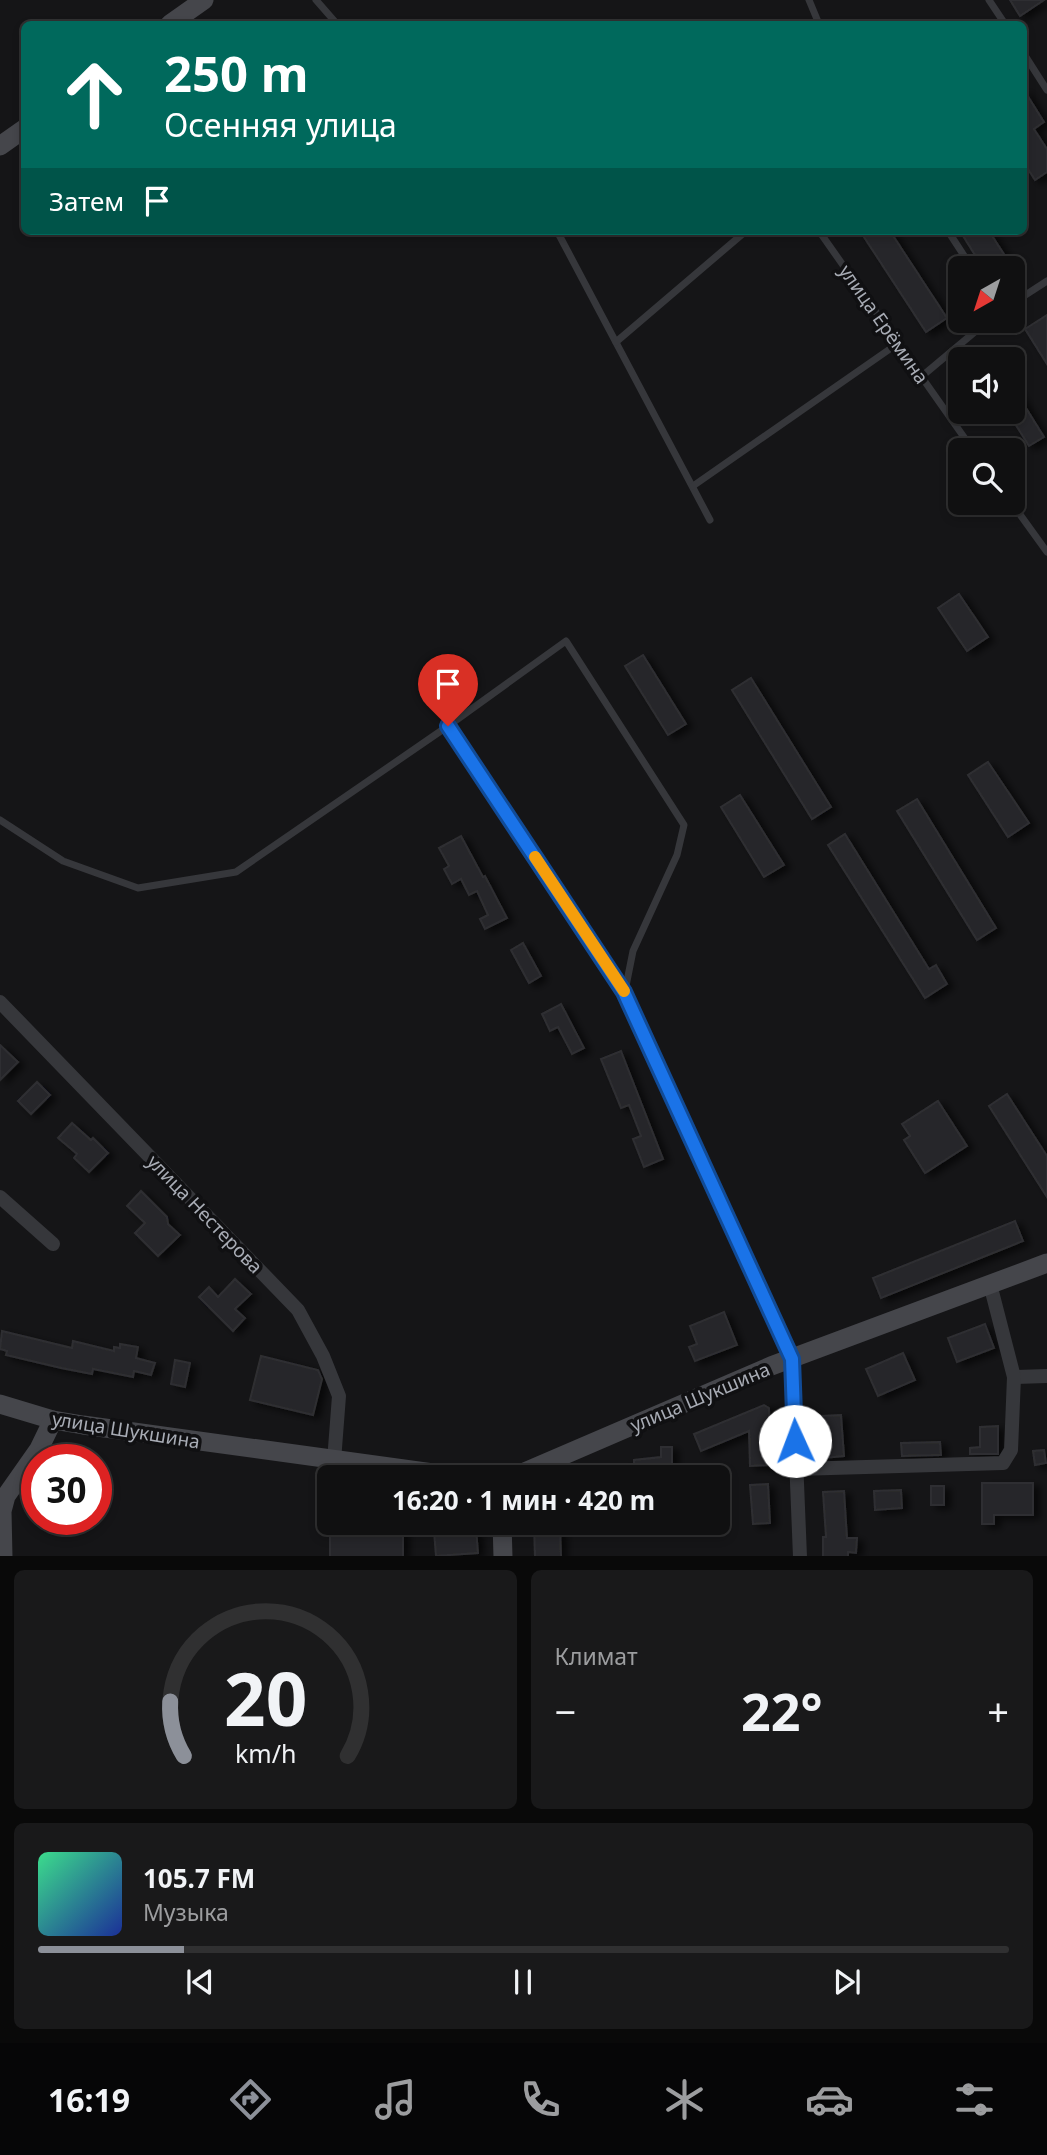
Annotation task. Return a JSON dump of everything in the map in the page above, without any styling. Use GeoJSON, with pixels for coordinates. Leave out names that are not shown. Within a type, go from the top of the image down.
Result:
{"type":"FeatureCollection","features":[{"type":"Feature","properties":{"kind":"street"},"geometry":{"type":"LineString","coordinates":[[174,21],[204,0]]}},
{"type":"Feature","properties":{"kind":"street"},"geometry":{"type":"LineString","coordinates":[[0,146],[21,131]]}},
{"type":"Feature","properties":{"kind":"street"},"geometry":{"type":"LineString","coordinates":[[448,726],[624,992],[792,1359],[800,1556]]}},
{"type":"Feature","properties":{"kind":"street","name":"улица Нестерова"},"geometry":{"type":"LineString","coordinates":[[0,1002],[298,1310],[323,1356],[339,1396],[334,1461]]}},
{"type":"Feature","properties":{"kind":"street"},"geometry":{"type":"LineString","coordinates":[[0,1197],[53,1244]]}},
{"type":"Feature","properties":{"kind":"street","name":"улица Шукшина"},"geometry":{"type":"LineString","coordinates":[[541,1465],[771,1366],[1047,1263]]}},
{"type":"Feature","properties":{"kind":"street"},"geometry":{"type":"LineString","coordinates":[[797,1469],[1003,1463],[1011,1450],[1014,1377],[990,1284]]}},
{"type":"Feature","properties":{"kind":"street"},"geometry":{"type":"LineString","coordinates":[[1014,1377],[1047,1376]]}},
{"type":"Feature","properties":{"kind":"street","name":"улица Шукшина"},"geometry":{"type":"LineString","coordinates":[[0,1404],[53,1420],[366,1465]]}},
{"type":"Feature","properties":{"kind":"street"},"geometry":{"type":"LineString","coordinates":[[3,1556],[1,1511],[6,1496],[39,1449],[53,1420]]}},
{"type":"Feature","properties":{"kind":"street"},"geometry":{"type":"LineString","coordinates":[[502,1535],[503,1556]]}},
{"type":"Feature","properties":{"kind":"lane"},"geometry":{"type":"LineString","coordinates":[[316,0],[334,21]]}},
{"type":"Feature","properties":{"kind":"lane"},"geometry":{"type":"LineString","coordinates":[[809,0],[818,21]]}},
{"type":"Feature","properties":{"kind":"lane"},"geometry":{"type":"LineString","coordinates":[[989,0],[1003,21]]}},
{"type":"Feature","properties":{"kind":"lane"},"geometry":{"type":"LineString","coordinates":[[1027,59],[1047,90]]}},
{"type":"Feature","properties":{"kind":"lane"},"geometry":{"type":"LineString","coordinates":[[559,235],[710,520]]}},
{"type":"Feature","properties":{"kind":"lane"},"geometry":{"type":"LineString","coordinates":[[616,342],[741,235]]}},
{"type":"Feature","properties":{"kind":"lane","name":"улица Ерёмина"},"geometry":{"type":"LineString","coordinates":[[822,235],[965,438]]}},
{"type":"Feature","properties":{"kind":"lane"},"geometry":{"type":"LineString","coordinates":[[951,235],[964,256]]}},
{"type":"Feature","properties":{"kind":"lane"},"geometry":{"type":"LineString","coordinates":[[1026,295],[1047,281]]}},
{"type":"Feature","properties":{"kind":"lane"},"geometry":{"type":"LineString","coordinates":[[921,377],[973,333]]}},
{"type":"Feature","properties":{"kind":"lane"},"geometry":{"type":"LineString","coordinates":[[693,486],[897,344]]}},
{"type":"Feature","properties":{"kind":"lane"},"geometry":{"type":"LineString","coordinates":[[1020,515],[1047,552]]}},
{"type":"Feature","properties":{"kind":"lane"},"geometry":{"type":"LineString","coordinates":[[0,820],[63,861],[138,888],[236,872],[566,641],[684,825],[677,855],[633,951],[624,992]]}},
{"type":"Feature","properties":{"kind":"building"},"geometry":{"type":"Polygon","coordinates":[[[1010,0],[1044,0],[1020,16],[1010,0]]]}},
{"type":"Feature","properties":{"kind":"building"},"geometry":{"type":"Polygon","coordinates":[[[1027,95],[1044,122],[1034,129],[1047,149],[1047,172],[1035,180],[1027,168],[1027,95]]]}},
{"type":"Feature","properties":{"kind":"building"},"geometry":{"type":"Polygon","coordinates":[[[863,235],[893,235],[947,318],[926,332],[863,235]]]}},
{"type":"Feature","properties":{"kind":"building"},"geometry":{"type":"Polygon","coordinates":[[[962,235],[992,235],[1005,256],[976,256],[962,235]]]}},
{"type":"Feature","properties":{"kind":"building"},"geometry":{"type":"Polygon","coordinates":[[[1047,315],[1047,364],[1026,331],[1047,315]]]}},
{"type":"Feature","properties":{"kind":"building"},"geometry":{"type":"Polygon","coordinates":[[[1025,406],[1044,437],[1029,446],[1015,424],[1025,424],[1025,406]]]}},
{"type":"Feature","properties":{"kind":"building"},"geometry":{"type":"Polygon","coordinates":[[[959,594],[988,637],[967,651],[938,608],[959,594]]]}},
{"type":"Feature","properties":{"kind":"building"},"geometry":{"type":"Polygon","coordinates":[[[643,655],[686,724],[668,735],[625,666],[643,655]]]}},
{"type":"Feature","properties":{"kind":"building"},"geometry":{"type":"Polygon","coordinates":[[[751,678],[831,807],[812,819],[732,690],[751,678]]]}},
{"type":"Feature","properties":{"kind":"building"},"geometry":{"type":"Polygon","coordinates":[[[988,762],[1029,823],[1008,837],[968,775],[988,762]]]}},
{"type":"Feature","properties":{"kind":"building"},"geometry":{"type":"Polygon","coordinates":[[[740,795],[784,865],[764,877],[721,807],[740,795]]]}},
{"type":"Feature","properties":{"kind":"building"},"geometry":{"type":"Polygon","coordinates":[[[917,799],[996,928],[977,940],[897,811],[917,799]]]}},
{"type":"Feature","properties":{"kind":"building"},"geometry":{"type":"Polygon","coordinates":[[[845,834],[929,969],[936,965],[947,984],[925,998],[828,845],[845,834]]]}},
{"type":"Feature","properties":{"kind":"building"},"geometry":{"type":"Polygon","coordinates":[[[461,836],[507,918],[485,929],[480,919],[488,915],[477,891],[469,895],[461,879],[452,884],[444,869],[449,866],[439,848],[461,836]]]}},
{"type":"Feature","properties":{"kind":"building"},"geometry":{"type":"Polygon","coordinates":[[[523,943],[541,976],[529,983],[511,950],[523,943]]]}},
{"type":"Feature","properties":{"kind":"building"},"geometry":{"type":"Polygon","coordinates":[[[561,1004],[584,1048],[572,1054],[558,1027],[550,1031],[542,1014],[561,1004]]]}},
{"type":"Feature","properties":{"kind":"building"},"geometry":{"type":"Polygon","coordinates":[[[0,1045],[18,1062],[0,1080],[0,1045]]]}},
{"type":"Feature","properties":{"kind":"building"},"geometry":{"type":"Polygon","coordinates":[[[621,1051],[663,1159],[644,1167],[633,1139],[641,1136],[629,1105],[621,1108],[601,1059],[621,1051]]]}},
{"type":"Feature","properties":{"kind":"building"},"geometry":{"type":"Polygon","coordinates":[[[37,1082],[50,1095],[31,1114],[18,1101],[37,1082]]]}},
{"type":"Feature","properties":{"kind":"building"},"geometry":{"type":"Polygon","coordinates":[[[1007,1094],[1047,1156],[1047,1197],[989,1106],[1007,1094]]]}},
{"type":"Feature","properties":{"kind":"building"},"geometry":{"type":"Polygon","coordinates":[[[938,1101],[967,1146],[925,1173],[904,1140],[910,1136],[902,1124],[938,1101]]]}},
{"type":"Feature","properties":{"kind":"building"},"geometry":{"type":"Polygon","coordinates":[[[72,1123],[108,1153],[89,1172],[74,1158],[77,1154],[58,1138],[72,1123]]]}},
{"type":"Feature","properties":{"kind":"building"},"geometry":{"type":"Polygon","coordinates":[[[141,1191],[167,1217],[168,1224],[180,1235],[158,1256],[135,1233],[145,1223],[127,1206],[141,1191]]]}},
{"type":"Feature","properties":{"kind":"building"},"geometry":{"type":"Polygon","coordinates":[[[1015,1221],[1023,1241],[881,1298],[873,1278],[1015,1221]]]}},
{"type":"Feature","properties":{"kind":"building"},"geometry":{"type":"Polygon","coordinates":[[[235,1279],[251,1294],[235,1309],[245,1318],[233,1331],[199,1297],[209,1287],[218,1297],[235,1279]]]}},
{"type":"Feature","properties":{"kind":"building"},"geometry":{"type":"Polygon","coordinates":[[[724,1312],[737,1345],[695,1361],[689,1347],[697,1344],[690,1326],[724,1312]]]}},
{"type":"Feature","properties":{"kind":"building"},"geometry":{"type":"Polygon","coordinates":[[[985,1324],[994,1348],[957,1362],[948,1338],[985,1324]]]}},
{"type":"Feature","properties":{"kind":"building"},"geometry":{"type":"Polygon","coordinates":[[[2,1331],[72,1348],[73,1341],[114,1351],[114,1347],[120,1348],[120,1344],[138,1347],[136,1358],[155,1363],[151,1375],[134,1371],[133,1377],[93,1369],[92,1374],[61,1368],[6,1355],[7,1351],[0,1349],[2,1331]]]}},
{"type":"Feature","properties":{"kind":"building"},"geometry":{"type":"Polygon","coordinates":[[[903,1353],[915,1380],[878,1396],[866,1369],[903,1353]]]}},
{"type":"Feature","properties":{"kind":"building"},"geometry":{"type":"Polygon","coordinates":[[[261,1356],[318,1370],[322,1379],[313,1415],[250,1400],[261,1356]]]}},
{"type":"Feature","properties":{"kind":"building"},"geometry":{"type":"Polygon","coordinates":[[[175,1360],[190,1363],[185,1387],[171,1384],[175,1360]]]}},
{"type":"Feature","properties":{"kind":"building"},"geometry":{"type":"Polygon","coordinates":[[[764,1405],[769,1408],[771,1465],[750,1466],[749,1431],[701,1451],[694,1434],[764,1405]]]}},
{"type":"Feature","properties":{"kind":"building"},"geometry":{"type":"Polygon","coordinates":[[[841,1415],[844,1456],[824,1458],[821,1416],[841,1415]]]}},
{"type":"Feature","properties":{"kind":"building"},"geometry":{"type":"Polygon","coordinates":[[[998,1426],[998,1454],[970,1454],[970,1448],[980,1447],[980,1427],[998,1426]]]}},
{"type":"Feature","properties":{"kind":"building"},"geometry":{"type":"Polygon","coordinates":[[[940,1442],[941,1455],[902,1456],[901,1443],[940,1442]]]}},
{"type":"Feature","properties":{"kind":"building"},"geometry":{"type":"Polygon","coordinates":[[[661,1447],[672,1447],[672,1465],[629,1465],[634,1464],[634,1460],[661,1457],[661,1447]]]}},
{"type":"Feature","properties":{"kind":"building"},"geometry":{"type":"Polygon","coordinates":[[[1044,1450],[1046,1463],[1035,1465],[1033,1451],[1044,1450]]]}},
{"type":"Feature","properties":{"kind":"building"},"geometry":{"type":"Polygon","coordinates":[[[982,1483],[1033,1483],[1033,1515],[994,1515],[994,1524],[982,1524],[982,1483]]]}},
{"type":"Feature","properties":{"kind":"building"},"geometry":{"type":"Polygon","coordinates":[[[768,1484],[770,1523],[753,1524],[750,1485],[768,1484]]]}},
{"type":"Feature","properties":{"kind":"building"},"geometry":{"type":"Polygon","coordinates":[[[931,1486],[944,1486],[944,1505],[931,1505],[931,1486]]]}},
{"type":"Feature","properties":{"kind":"building"},"geometry":{"type":"Polygon","coordinates":[[[901,1490],[902,1508],[875,1510],[874,1491],[901,1490]]]}},
{"type":"Feature","properties":{"kind":"building"},"geometry":{"type":"Polygon","coordinates":[[[844,1491],[847,1538],[857,1538],[856,1553],[848,1552],[848,1556],[823,1556],[823,1537],[826,1537],[823,1492],[844,1491]]]}},
{"type":"Feature","properties":{"kind":"building"},"geometry":{"type":"Polygon","coordinates":[[[330,1535],[403,1535],[403,1556],[330,1556],[330,1535]]]}},
{"type":"Feature","properties":{"kind":"building"},"geometry":{"type":"Polygon","coordinates":[[[434,1535],[477,1535],[478,1553],[436,1556],[434,1535]]]}},
{"type":"Feature","properties":{"kind":"building"},"geometry":{"type":"Polygon","coordinates":[[[534,1535],[560,1535],[561,1556],[535,1556],[534,1535]]]}},
{"type":"Feature","properties":{"kind":"slow traffic"},"geometry":{"type":"LineString","coordinates":[[535,857],[624,991]]}},
{"type":"Feature","properties":{"kind":"route"},"geometry":{"type":"LineString","coordinates":[[448,726],[624,992],[792,1359],[795,1441]]}}]}
